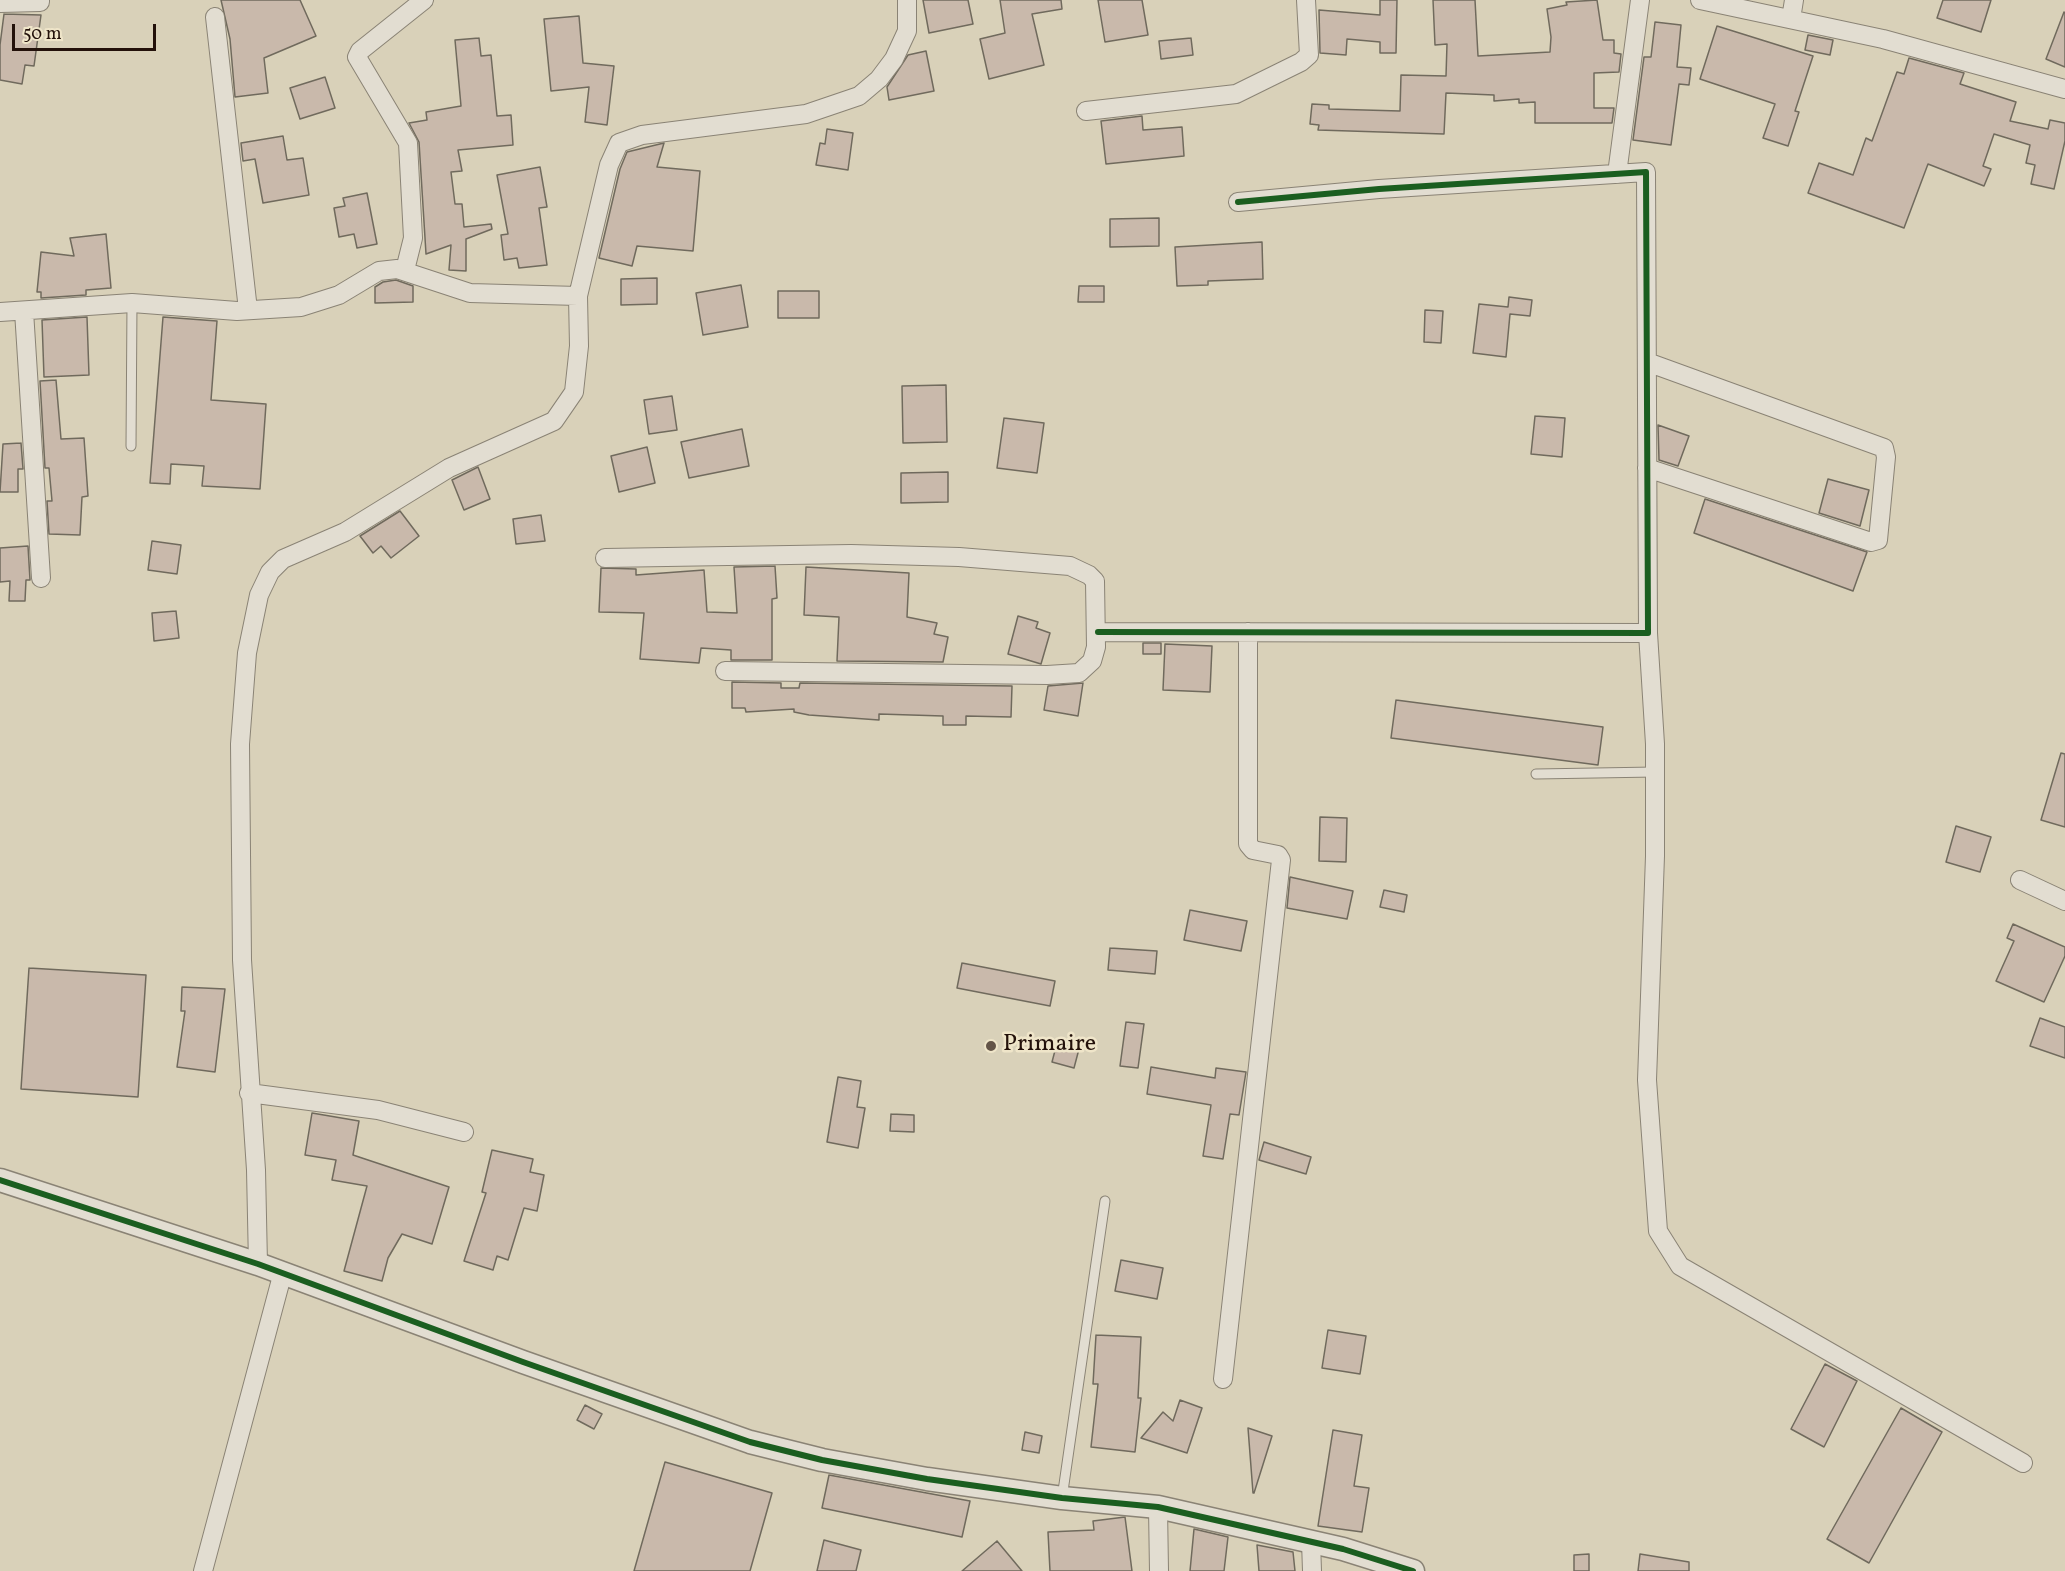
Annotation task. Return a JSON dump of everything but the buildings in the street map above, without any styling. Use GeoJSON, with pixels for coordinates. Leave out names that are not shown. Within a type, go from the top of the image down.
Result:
{"type":"FeatureCollection","features":[{"type":"Feature","properties":{"kind":"street"},"geometry":{"type":"LineString","coordinates":[[0,3],[40,2],[40,0]]}},
{"type":"Feature","properties":{"kind":"street"},"geometry":{"type":"LineString","coordinates":[[405,270],[413,238],[408,143],[357,57],[360,51],[424,0]]}},
{"type":"Feature","properties":{"kind":"street"},"geometry":{"type":"LineString","coordinates":[[258,1264],[256,1170],[242,960],[240,744],[247,653],[259,595],[270,572],[283,559],[345,532],[449,468],[554,421],[574,392],[579,346],[578,296],[609,165],[619,142],[642,135],[806,114],[860,96],[879,79],[894,59],[907,31],[907,0]]}},
{"type":"Feature","properties":{"kind":"street"},"geometry":{"type":"LineString","coordinates":[[1086,111],[1236,94],[1301,62],[1309,55],[1306,0]]}},
{"type":"Feature","properties":{"kind":"street"},"geometry":{"type":"LineString","coordinates":[[1617,174],[1640,0]]}},
{"type":"Feature","properties":{"kind":"street"},"geometry":{"type":"LineString","coordinates":[[1700,0],[1883,39],[2065,89]]}},
{"type":"Feature","properties":{"kind":"street"},"geometry":{"type":"LineString","coordinates":[[1791,19],[1794,0]]}},
{"type":"Feature","properties":{"kind":"street"},"geometry":{"type":"LineString","coordinates":[[215,17],[248,310]]}},
{"type":"Feature","properties":{"kind":"street"},"geometry":{"type":"LineString","coordinates":[[1238,202],[1379,189],[1646,172],[1648,633],[1655,772],[1655,856],[1647,1080],[1658,1231],[1680,1266],[2023,1463]]}},
{"type":"Feature","properties":{"kind":"street"},"geometry":{"type":"LineString","coordinates":[[0,312],[132,303],[248,310],[301,307],[339,295],[379,271],[405,270],[470,293],[578,296]]}},
{"type":"Feature","properties":{"kind":"street"},"geometry":{"type":"LineString","coordinates":[[24,311],[41,578]]}},
{"type":"Feature","properties":{"kind":"street"},"geometry":{"type":"LineString","coordinates":[[1647,362],[1884,448],[1886,457],[1878,540],[1871,542],[1647,468]]}},
{"type":"Feature","properties":{"kind":"street"},"geometry":{"type":"LineString","coordinates":[[605,558],[851,554],[959,557],[1070,566],[1089,575],[1095,581],[1098,632],[1092,661],[1079,673],[1047,675],[725,670]]}},
{"type":"Feature","properties":{"kind":"street"},"geometry":{"type":"LineString","coordinates":[[1098,632],[1648,633]]}},
{"type":"Feature","properties":{"kind":"street"},"geometry":{"type":"LineString","coordinates":[[1222,1379],[1281,860],[1278,855],[1253,850],[1248,844],[1248,632]]}},
{"type":"Feature","properties":{"kind":"street"},"geometry":{"type":"LineString","coordinates":[[2020,880],[2065,901]]}},
{"type":"Feature","properties":{"kind":"street"},"geometry":{"type":"LineString","coordinates":[[249,1092],[378,1110],[464,1132]]}},
{"type":"Feature","properties":{"kind":"street"},"geometry":{"type":"LineString","coordinates":[[0,1180],[284,1272],[523,1362],[750,1442],[822,1460],[927,1479],[1062,1498],[1158,1507],[1311,1542],[1413,1571]]}},
{"type":"Feature","properties":{"kind":"street"},"geometry":{"type":"LineString","coordinates":[[203,1571],[284,1272]]}},
{"type":"Feature","properties":{"kind":"street"},"geometry":{"type":"LineString","coordinates":[[1158,1507],[1159,1571]]}},
{"type":"Feature","properties":{"kind":"street"},"geometry":{"type":"LineString","coordinates":[[1311,1542],[1312,1571]]}},
{"type":"Feature","properties":{"kind":"lane"},"geometry":{"type":"LineString","coordinates":[[131,446],[132,303]]}},
{"type":"Feature","properties":{"kind":"lane"},"geometry":{"type":"LineString","coordinates":[[1536,774],[1655,772]]}},
{"type":"Feature","properties":{"kind":"lane"},"geometry":{"type":"LineString","coordinates":[[1062,1498],[1105,1201]]}},
{"type":"Feature","properties":{"kind":"cycle path"},"geometry":{"type":"LineString","coordinates":[[1098,632],[1648,633],[1646,172],[1379,189],[1238,202]]}},
{"type":"Feature","properties":{"kind":"cycle path"},"geometry":{"type":"LineString","coordinates":[[0,1180],[258,1264],[523,1362],[750,1442],[822,1460],[927,1479],[1062,1498],[1158,1507],[1343,1549],[1413,1571]]}},
{"type":"Feature","properties":{"kind":"place","name":"Primaire"},"geometry":{"type":"Point","coordinates":[991,1046]}}]}
